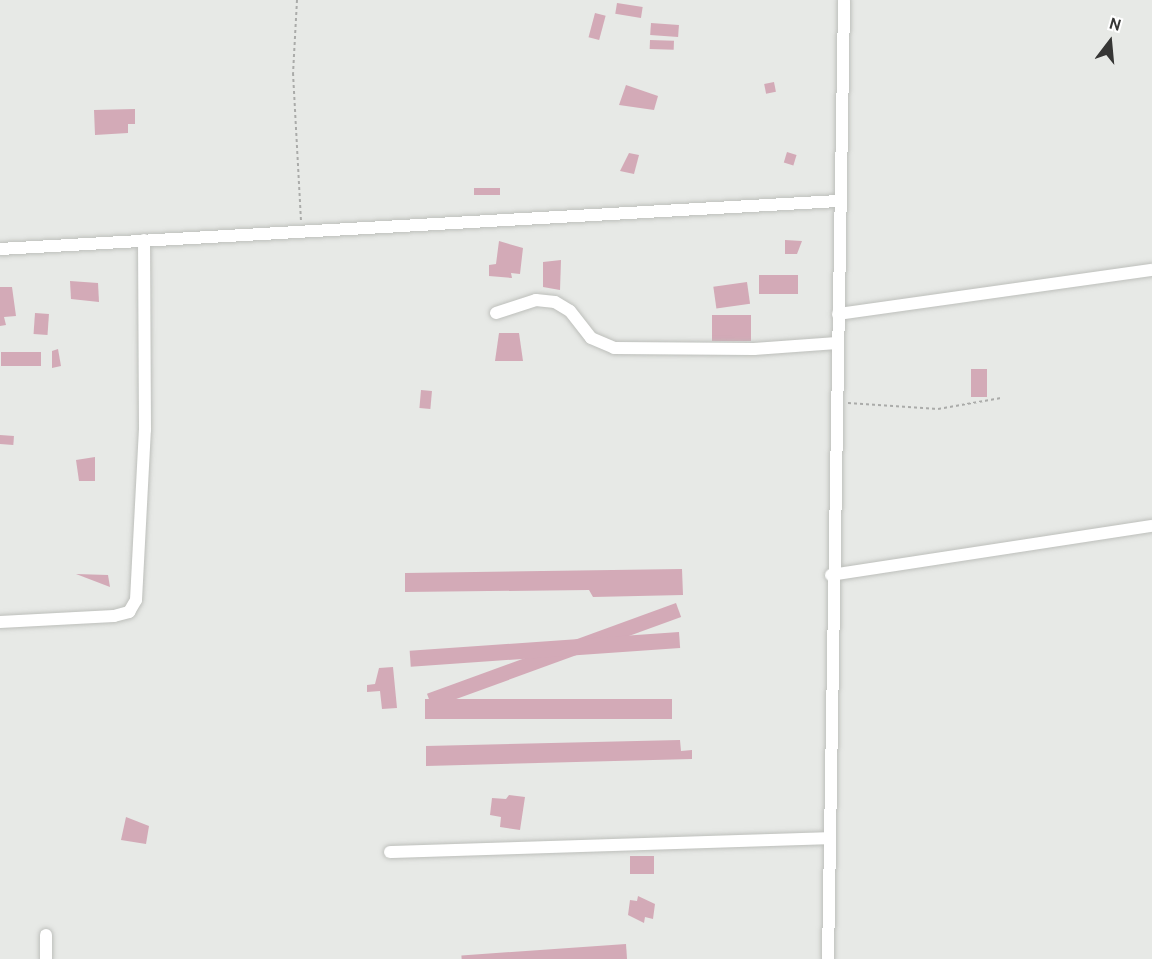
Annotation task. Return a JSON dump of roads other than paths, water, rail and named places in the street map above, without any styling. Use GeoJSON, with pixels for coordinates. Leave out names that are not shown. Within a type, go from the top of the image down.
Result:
{"type":"FeatureCollection","features":[{"type":"Feature","properties":{"kind":"street"},"geometry":{"type":"LineString","coordinates":[[828,959],[831,575],[844,0]]}},
{"type":"Feature","properties":{"kind":"street"},"geometry":{"type":"LineString","coordinates":[[0,249],[838,201]]}},
{"type":"Feature","properties":{"kind":"street"},"geometry":{"type":"LineString","coordinates":[[0,622],[114,616],[129,612],[136,600],[144,453],[144,240]]}},
{"type":"Feature","properties":{"kind":"street"},"geometry":{"type":"LineString","coordinates":[[838,314],[1152,270]]}},
{"type":"Feature","properties":{"kind":"street"},"geometry":{"type":"LineString","coordinates":[[496,313],[536,300],[555,302],[570,310],[591,339],[614,348],[754,349],[837,343]]}},
{"type":"Feature","properties":{"kind":"street"},"geometry":{"type":"LineString","coordinates":[[831,575],[1152,526]]}},
{"type":"Feature","properties":{"kind":"street"},"geometry":{"type":"LineString","coordinates":[[390,852],[828,838]]}},
{"type":"Feature","properties":{"kind":"street"},"geometry":{"type":"LineString","coordinates":[[46,935],[46,959]]}}]}
